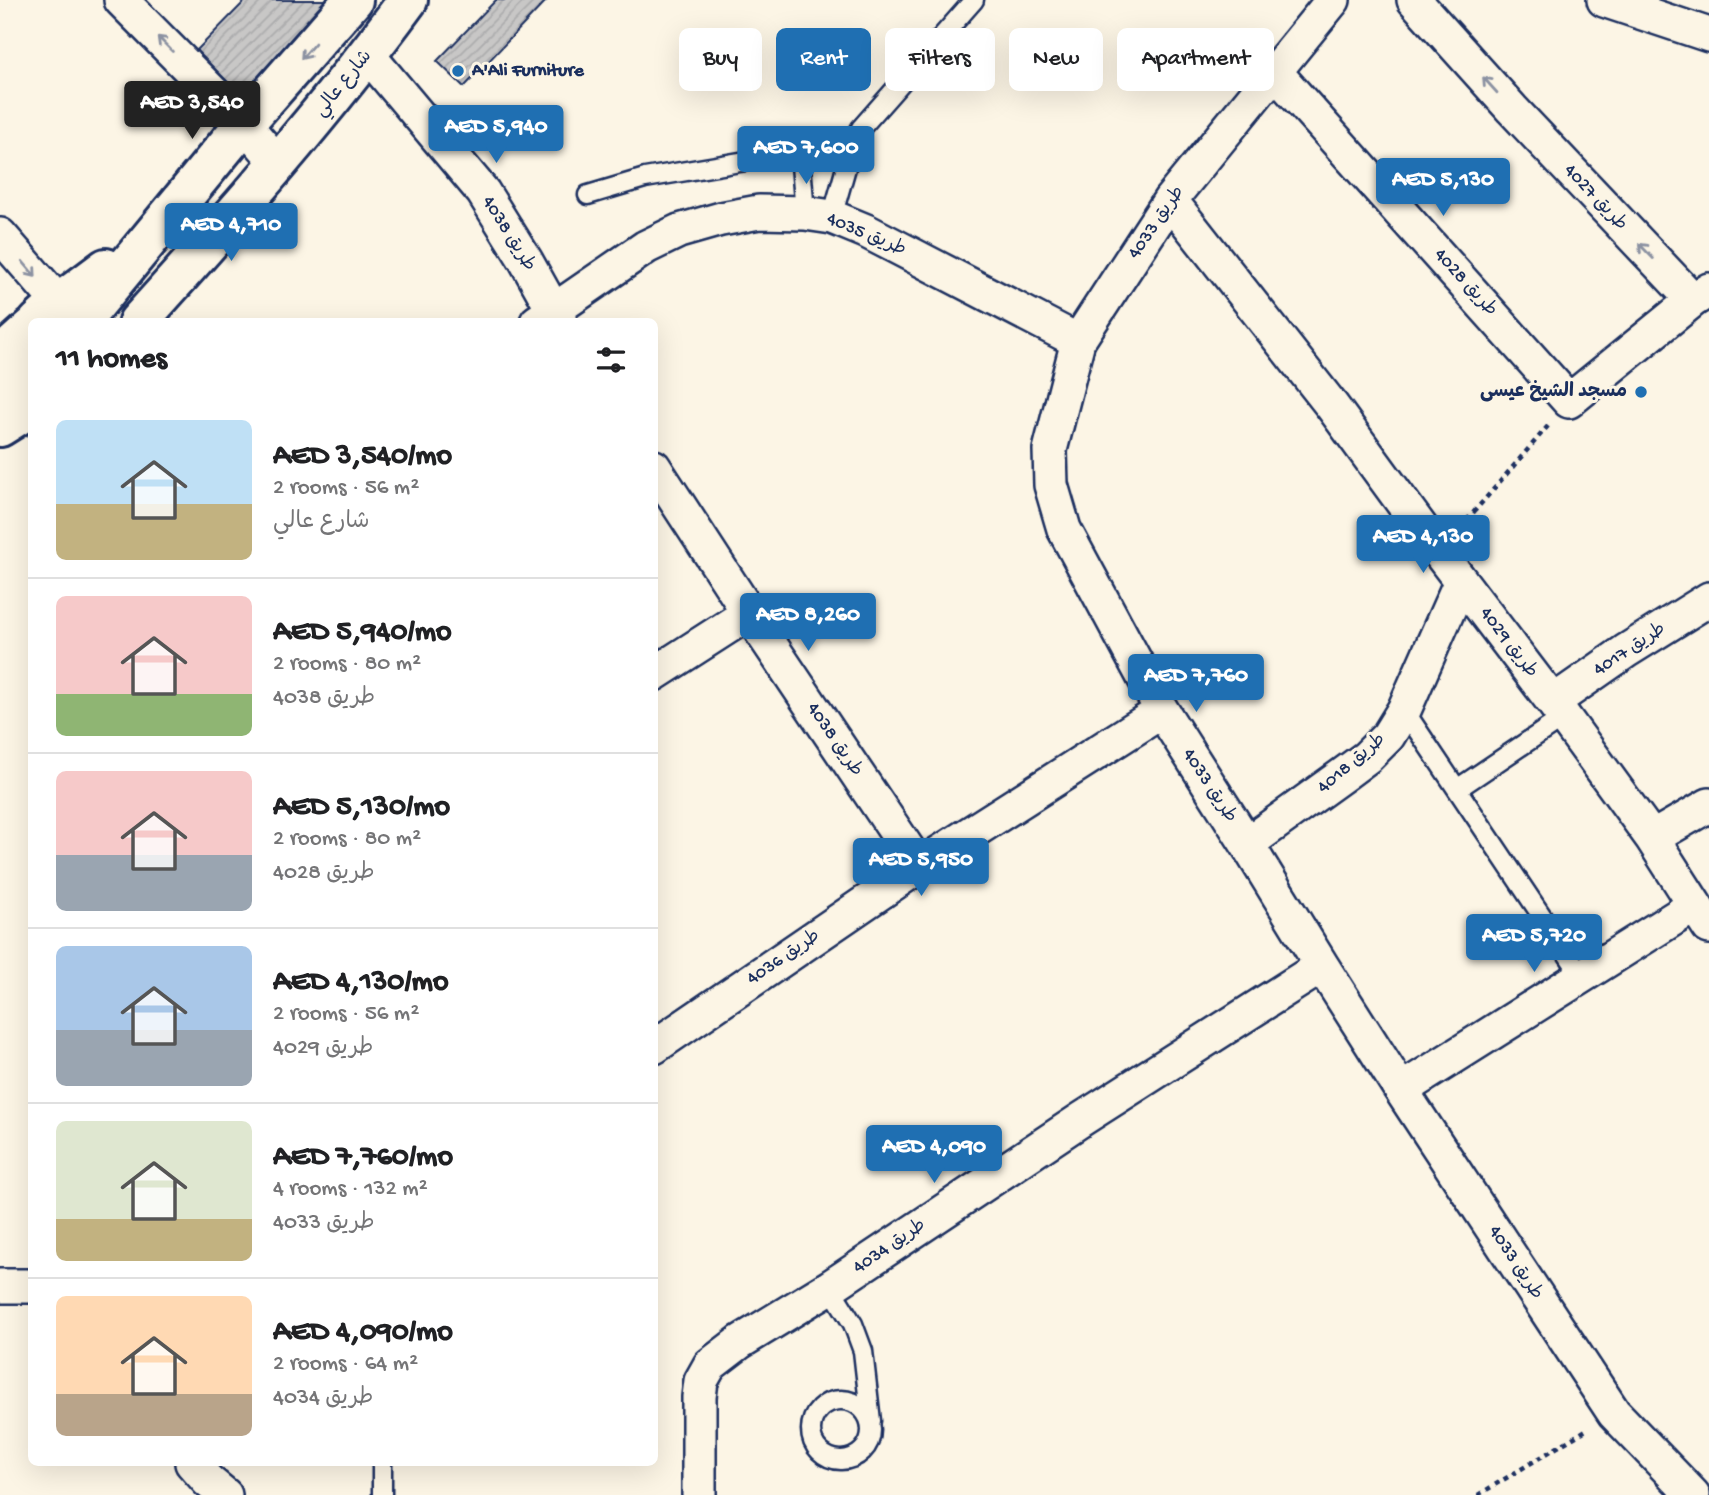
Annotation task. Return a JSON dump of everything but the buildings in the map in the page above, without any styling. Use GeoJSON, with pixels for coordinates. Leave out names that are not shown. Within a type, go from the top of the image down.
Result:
{"type":"FeatureCollection","features":[{"type":"Feature","properties":{"kind":"street"},"geometry":{"type":"LineString","coordinates":[[121,0],[244,124],[279,164]]}},
{"type":"Feature","properties":{"kind":"street"},"geometry":{"type":"LineString","coordinates":[[53,318],[160,226],[244,124],[353,0]]}},
{"type":"Feature","properties":{"kind":"street","name":"شارع عالي"},"geometry":{"type":"LineString","coordinates":[[142,318],[279,164],[368,55],[408,0]]}},
{"type":"Feature","properties":{"kind":"street"},"geometry":{"type":"LineString","coordinates":[[368,55],[433,0]]}},
{"type":"Feature","properties":{"kind":"street","name":"طريق 4033"},"geometry":{"type":"LineString","coordinates":[[1333,0],[1170,200],[1079,341],[1050,450],[1051,485],[1064,529],[1162,711],[1322,967],[1614,1413],[1693,1495]]}},
{"type":"Feature","properties":{"kind":"street","name":"طريق 4027"},"geometry":{"type":"LineString","coordinates":[[1414,0],[1512,109],[1701,295]]}},
{"type":"Feature","properties":{"kind":"street"},"geometry":{"type":"LineString","coordinates":[[1604,0],[1709,35]]}},
{"type":"Feature","properties":{"kind":"street","name":"طريق 4038"},"geometry":{"type":"LineString","coordinates":[[368,55],[483,192],[526,261],[550,318]]}},
{"type":"Feature","properties":{"kind":"street","name":"طريق 4028"},"geometry":{"type":"LineString","coordinates":[[1275,72],[1569,401]]}},
{"type":"Feature","properties":{"kind":"street","name":"طريق 4029"},"geometry":{"type":"LineString","coordinates":[[1170,200],[1332,406],[1559,710],[1652,838],[1702,916]]}},
{"type":"Feature","properties":{"kind":"street","name":"طريق 4035"},"geometry":{"type":"LineString","coordinates":[[550,318],[646,247],[679,231],[758,212],[819,215],[866,231],[1079,341]]}},
{"type":"Feature","properties":{"kind":"street"},"geometry":{"type":"LineString","coordinates":[[0,235],[51,318]]}},
{"type":"Feature","properties":{"kind":"street"},"geometry":{"type":"LineString","coordinates":[[1569,401],[1701,295]]}},
{"type":"Feature","properties":{"kind":"street"},"geometry":{"type":"LineString","coordinates":[[0,357],[28,337]]}},
{"type":"Feature","properties":{"kind":"street"},"geometry":{"type":"LineString","coordinates":[[0,391],[28,371]]}},
{"type":"Feature","properties":{"kind":"street"},"geometry":{"type":"LineString","coordinates":[[0,427],[28,410]]}},
{"type":"Feature","properties":{"kind":"street","name":"طريق 4038"},"geometry":{"type":"LineString","coordinates":[[658,473],[749,614],[919,866]]}},
{"type":"Feature","properties":{"kind":"street","name":"طريق 4018"},"geometry":{"type":"LineString","coordinates":[[1247,844],[1367,757],[1388,736],[1404,710],[1461,581]]}},
{"type":"Feature","properties":{"kind":"street","name":"طريق 4017"},"geometry":{"type":"LineString","coordinates":[[1559,710],[1626,651],[1709,599]]}},
{"type":"Feature","properties":{"kind":"street"},"geometry":{"type":"LineString","coordinates":[[658,671],[749,614]]}},
{"type":"Feature","properties":{"kind":"street","name":"طريق 4036"},"geometry":{"type":"LineString","coordinates":[[658,1044],[919,866],[1162,711]]}},
{"type":"Feature","properties":{"kind":"street"},"geometry":{"type":"LineString","coordinates":[[1652,838],[1709,805]]}},
{"type":"Feature","properties":{"kind":"street"},"geometry":{"type":"LineString","coordinates":[[1401,1090],[1583,976],[1702,916]]}},
{"type":"Feature","properties":{"kind":"street","name":"طريق 4034"},"geometry":{"type":"LineString","coordinates":[[699,1495],[699,1397],[701,1381],[710,1364],[1082,1119],[1322,967]]}},
{"type":"Feature","properties":{"kind":"street"},"geometry":{"type":"LineString","coordinates":[[0,1286],[28,1286]]}},
{"type":"Feature","properties":{"kind":"street"},"geometry":{"type":"LineString","coordinates":[[195,1466],[225,1495]]}},
{"type":"Feature","properties":{"kind":"lane"},"geometry":{"type":"LineString","coordinates":[[819,215],[861,128],[974,0]]}},
{"type":"Feature","properties":{"kind":"lane"},"geometry":{"type":"LineString","coordinates":[[588,195],[653,176],[788,154],[801,165],[819,215]]}},
{"type":"Feature","properties":{"kind":"lane"},"geometry":{"type":"LineString","coordinates":[[1404,710],[1583,976]]}},
{"type":"Feature","properties":{"kind":"lane"},"geometry":{"type":"LineString","coordinates":[[1457,789],[1559,710]]}},
{"type":"Feature","properties":{"kind":"lane"},"geometry":{"type":"LineString","coordinates":[[830,1287],[853,1324],[863,1351],[871,1421]]}},
{"type":"Feature","properties":{"kind":"lane"},"geometry":{"type":"LineString","coordinates":[[382,1466],[382,1495]]}},
{"type":"Feature","properties":{"kind":"path"},"geometry":{"type":"LineString","coordinates":[[1438,551],[1569,401]]}},
{"type":"Feature","properties":{"kind":"path"},"geometry":{"type":"LineString","coordinates":[[1478,1495],[1614,1413]]}},
{"type":"Feature","properties":{"kind":"place","name":"A'Ali Furniture"},"geometry":{"type":"Point","coordinates":[458,71]}},
{"type":"Feature","properties":{"kind":"place","name":"مسجد الشيخ عيسى"},"geometry":{"type":"Point","coordinates":[1641,392]}}]}
